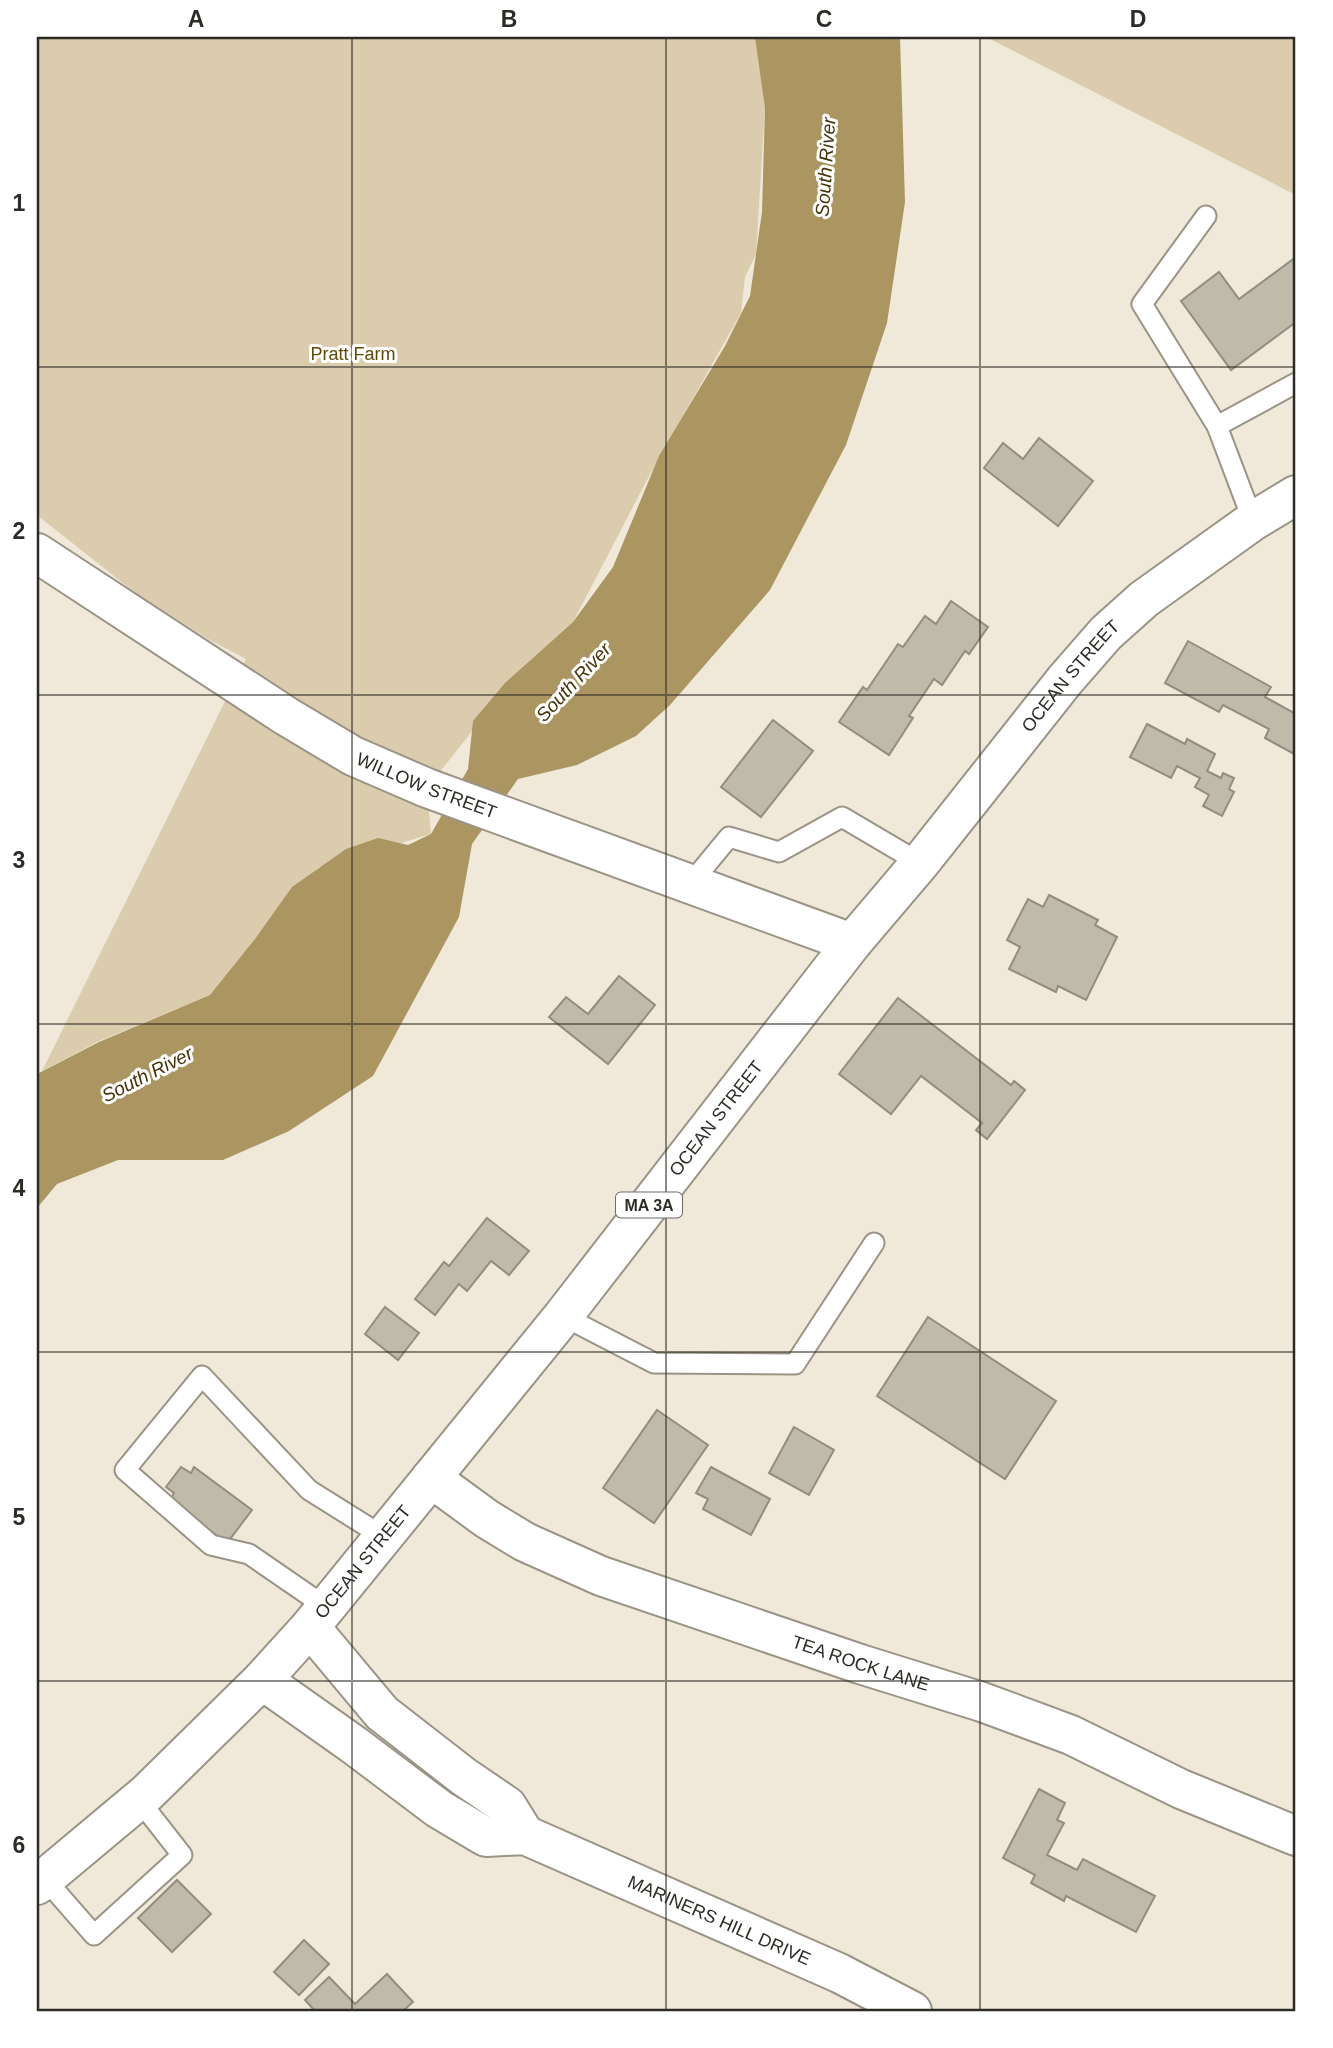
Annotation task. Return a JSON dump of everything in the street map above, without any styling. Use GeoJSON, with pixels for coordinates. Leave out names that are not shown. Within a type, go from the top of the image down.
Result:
{"type":"FeatureCollection","features":[{"type":"Feature","properties":{"kind":"street","name":"OCEAN STREET"},"geometry":{"type":"LineString","coordinates":[[41,1882],[139,1800],[262,1680],[318,1617],[564,1316],[852,943],[1106,633],[1144,600],[1253,521],[1296,495]]}},
{"type":"Feature","properties":{"kind":"street"},"geometry":{"type":"LineString","coordinates":[[1253,521],[1296,517]]}},
{"type":"Feature","properties":{"kind":"street","name":"WILLOW STREET"},"geometry":{"type":"LineString","coordinates":[[37,553],[314,734],[353,756],[427,788],[852,943]]}},
{"type":"Feature","properties":{"kind":"street","name":"TEA ROCK LANE"},"geometry":{"type":"LineString","coordinates":[[431,1478],[487,1519],[525,1542],[601,1576],[860,1664],[982,1702],[1071,1735],[1181,1789],[1296,1836]]}},
{"type":"Feature","properties":{"kind":"street"},"geometry":{"type":"LineString","coordinates":[[318,1617],[382,1713],[463,1776],[507,1806],[525,1835]]}},
{"type":"Feature","properties":{"kind":"street","name":"MARINERS HILL DRIVE"},"geometry":{"type":"LineString","coordinates":[[262,1680],[439,1809],[486,1837],[525,1835],[839,1973],[912,2011]]}},
{"type":"Feature","properties":{"kind":"lane"},"geometry":{"type":"LineString","coordinates":[[1206,216],[1142,304],[1217,426],[1253,521]]}},
{"type":"Feature","properties":{"kind":"lane"},"geometry":{"type":"LineString","coordinates":[[1217,426],[1296,383]]}},
{"type":"Feature","properties":{"kind":"lane"},"geometry":{"type":"LineString","coordinates":[[691,883],[729,837],[779,852],[842,817],[920,863]]}},
{"type":"Feature","properties":{"kind":"lane"},"geometry":{"type":"LineString","coordinates":[[564,1316],[654,1363],[795,1364],[874,1243]]}},
{"type":"Feature","properties":{"kind":"lane"},"geometry":{"type":"LineString","coordinates":[[318,1617],[249,1555],[211,1545],[125,1470],[202,1376],[309,1490],[384,1536]]}},
{"type":"Feature","properties":{"kind":"lane"},"geometry":{"type":"LineString","coordinates":[[41,1882],[94,1935],[182,1855],[139,1800]]}},
{"type":"Feature","properties":{"kind":"green space","name":"Pratt Farm"},"geometry":{"type":"Polygon","coordinates":[[[37,37],[764,37],[765,108],[756,254],[745,277],[741,313],[647,480],[573,622],[524,666],[427,788],[431,834],[318,868],[210,995],[99,1041],[42,1071],[246,659],[208,639],[134,592],[37,515],[37,37]]]}},
{"type":"Feature","properties":{"kind":"green space"},"geometry":{"type":"Polygon","coordinates":[[[986,37],[1296,37],[1296,195],[986,37]]]}},
{"type":"Feature","properties":{"kind":"water","name":"South River"},"geometry":{"type":"Polygon","coordinates":[[[755,37],[900,37],[905,202],[887,323],[846,445],[770,590],[670,705],[636,736],[577,765],[518,779],[472,844],[459,917],[373,1076],[289,1131],[223,1160],[118,1160],[57,1184],[37,1208],[37,1074],[99,1042],[210,995],[292,887],[346,849],[378,838],[408,845],[431,834],[468,769],[473,721],[505,683],[573,622],[613,567],[659,456],[725,346],[750,296],[762,212],[765,108],[755,37]]]}},
{"type":"Feature","properties":{"kind":"building"},"geometry":{"type":"Polygon","coordinates":[[[1296,257],[1296,322],[1231,370],[1181,301],[1219,272],[1239,299],[1296,257]]]}},
{"type":"Feature","properties":{"kind":"building"},"geometry":{"type":"Polygon","coordinates":[[[1039,438],[1093,481],[1058,526],[984,468],[1003,443],[1023,459],[1039,438]]]}},
{"type":"Feature","properties":{"kind":"building"},"geometry":{"type":"Polygon","coordinates":[[[951,601],[988,627],[969,654],[965,651],[942,685],[934,679],[909,716],[913,718],[889,755],[839,722],[863,687],[867,690],[898,644],[903,647],[925,616],[936,624],[951,601]]]}},
{"type":"Feature","properties":{"kind":"building"},"geometry":{"type":"Polygon","coordinates":[[[1188,641],[1271,687],[1265,697],[1296,714],[1296,755],[1265,738],[1269,729],[1223,705],[1219,712],[1165,683],[1188,641]]]}},
{"type":"Feature","properties":{"kind":"building"},"geometry":{"type":"Polygon","coordinates":[[[773,720],[813,751],[761,817],[721,787],[773,720]]]}},
{"type":"Feature","properties":{"kind":"building"},"geometry":{"type":"Polygon","coordinates":[[[1147,724],[1185,744],[1187,739],[1215,754],[1207,771],[1221,778],[1223,773],[1234,778],[1229,789],[1234,792],[1222,816],[1203,806],[1209,795],[1195,787],[1200,778],[1177,766],[1171,778],[1130,757],[1147,724]]]}},
{"type":"Feature","properties":{"kind":"building"},"geometry":{"type":"Polygon","coordinates":[[[1049,895],[1098,920],[1095,925],[1117,937],[1086,1000],[1058,986],[1056,992],[1009,969],[1020,947],[1007,940],[1028,899],[1043,907],[1049,895]]]}},
{"type":"Feature","properties":{"kind":"building"},"geometry":{"type":"Polygon","coordinates":[[[619,976],[655,1005],[608,1064],[549,1017],[566,997],[588,1014],[619,976]]]}},
{"type":"Feature","properties":{"kind":"building"},"geometry":{"type":"Polygon","coordinates":[[[898,998],[1011,1085],[1014,1081],[1025,1090],[987,1139],[976,1130],[982,1123],[921,1076],[891,1114],[839,1074],[898,998]]]}},
{"type":"Feature","properties":{"kind":"building"},"geometry":{"type":"Polygon","coordinates":[[[487,1218],[529,1251],[509,1275],[491,1261],[467,1291],[459,1284],[435,1315],[415,1299],[444,1262],[449,1266],[487,1218]]]}},
{"type":"Feature","properties":{"kind":"building"},"geometry":{"type":"Polygon","coordinates":[[[385,1307],[419,1333],[398,1360],[365,1334],[385,1307]]]}},
{"type":"Feature","properties":{"kind":"building"},"geometry":{"type":"Polygon","coordinates":[[[928,1317],[1056,1401],[1005,1479],[877,1396],[928,1317]]]}},
{"type":"Feature","properties":{"kind":"building"},"geometry":{"type":"Polygon","coordinates":[[[657,1410],[708,1445],[654,1523],[603,1488],[657,1410]]]}},
{"type":"Feature","properties":{"kind":"building"},"geometry":{"type":"Polygon","coordinates":[[[794,1427],[834,1450],[809,1495],[769,1473],[794,1427]]]}},
{"type":"Feature","properties":{"kind":"building"},"geometry":{"type":"Polygon","coordinates":[[[181,1467],[191,1473],[194,1467],[252,1510],[227,1543],[170,1501],[174,1493],[166,1487],[181,1467]]]}},
{"type":"Feature","properties":{"kind":"building"},"geometry":{"type":"Polygon","coordinates":[[[711,1467],[770,1499],[751,1535],[703,1509],[708,1499],[696,1493],[711,1467]]]}},
{"type":"Feature","properties":{"kind":"building"},"geometry":{"type":"Polygon","coordinates":[[[1039,1789],[1065,1803],[1057,1820],[1064,1823],[1047,1855],[1077,1870],[1083,1859],[1155,1896],[1136,1932],[1066,1896],[1064,1901],[1031,1883],[1035,1875],[1003,1858],[1039,1789]]]}},
{"type":"Feature","properties":{"kind":"building"},"geometry":{"type":"Polygon","coordinates":[[[177,1880],[211,1914],[172,1952],[138,1918],[177,1880]]]}},
{"type":"Feature","properties":{"kind":"building"},"geometry":{"type":"Polygon","coordinates":[[[304,1940],[329,1964],[299,1995],[274,1972],[304,1940]]]}},
{"type":"Feature","properties":{"kind":"building"},"geometry":{"type":"Polygon","coordinates":[[[387,1974],[413,2002],[403,2011],[315,2011],[305,2000],[329,1977],[355,2004],[387,1974]]]}}]}
